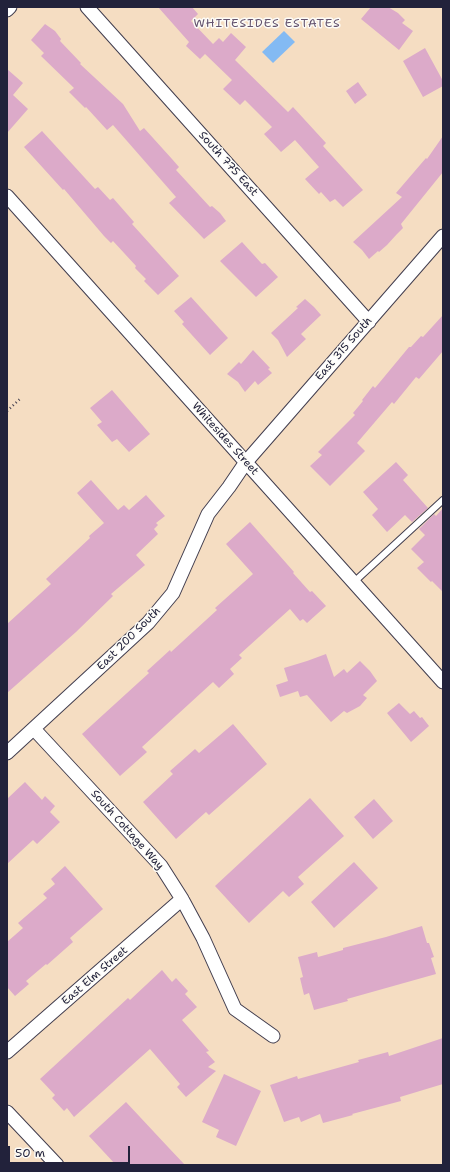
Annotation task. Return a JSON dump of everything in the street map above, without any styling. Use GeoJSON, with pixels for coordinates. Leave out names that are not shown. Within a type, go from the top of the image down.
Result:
{"type":"FeatureCollection","features":[{"type":"Feature","properties":{"kind":"street"},"geometry":{"type":"LineString","coordinates":[[7,10],[10,7]]}},
{"type":"Feature","properties":{"kind":"street","name":"South 775 East"},"geometry":{"type":"LineString","coordinates":[[87,7],[368,322]]}},
{"type":"Feature","properties":{"kind":"street","name":"Whitesides Street"},"geometry":{"type":"LineString","coordinates":[[7,196],[443,682]]}},
{"type":"Feature","properties":{"kind":"street","name":"East 315 South"},"geometry":{"type":"LineString","coordinates":[[246,462],[443,236]]}},
{"type":"Feature","properties":{"kind":"street","name":"East 200 South"},"geometry":{"type":"LineString","coordinates":[[7,753],[148,623],[173,593],[208,514],[246,462]]}},
{"type":"Feature","properties":{"kind":"street","name":"South Cottage Way"},"geometry":{"type":"LineString","coordinates":[[34,729],[161,866],[182,899],[203,938],[235,1009],[274,1036]]}},
{"type":"Feature","properties":{"kind":"street","name":"East Elm Street"},"geometry":{"type":"LineString","coordinates":[[7,1052],[182,899]]}},
{"type":"Feature","properties":{"kind":"street"},"geometry":{"type":"LineString","coordinates":[[7,1112],[57,1165]]}},
{"type":"Feature","properties":{"kind":"lane"},"geometry":{"type":"LineString","coordinates":[[354,582],[443,500]]}},
{"type":"Feature","properties":{"kind":"path"},"geometry":{"type":"LineString","coordinates":[[7,411],[20,399]]}},
{"type":"Feature","properties":{"kind":"water"},"geometry":{"type":"Polygon","coordinates":[[[284,31],[295,42],[273,63],[262,52],[284,31]]]}},
{"type":"Feature","properties":{"kind":"building"},"geometry":{"type":"Polygon","coordinates":[[[158,7],[192,7],[198,14],[191,21],[213,44],[219,38],[223,42],[231,33],[246,47],[235,60],[288,112],[293,107],[326,143],[323,146],[363,190],[343,207],[335,199],[330,202],[321,192],[319,194],[305,179],[319,167],[295,140],[281,152],[264,134],[272,127],[245,100],[240,105],[223,89],[232,80],[205,54],[200,59],[186,46],[189,42],[158,7]]]}},
{"type":"Feature","properties":{"kind":"building"},"geometry":{"type":"Polygon","coordinates":[[[371,7],[388,7],[398,13],[405,20],[402,23],[413,31],[399,50],[361,19],[371,7]]]}},
{"type":"Feature","properties":{"kind":"building"},"geometry":{"type":"Polygon","coordinates":[[[45,24],[55,31],[61,39],[60,41],[81,63],[80,64],[123,104],[140,131],[144,128],[179,167],[176,170],[210,207],[212,206],[220,213],[226,221],[204,239],[169,203],[176,197],[113,125],[107,130],[86,107],[85,108],[69,92],[74,88],[41,56],[44,53],[31,40],[45,24]]]}},
{"type":"Feature","properties":{"kind":"building"},"geometry":{"type":"Polygon","coordinates":[[[425,48],[443,81],[443,86],[423,97],[403,61],[425,48]]]}},
{"type":"Feature","properties":{"kind":"building"},"geometry":{"type":"Polygon","coordinates":[[[7,69],[23,83],[13,95],[28,109],[7,133],[7,69]]]}},
{"type":"Feature","properties":{"kind":"building"},"geometry":{"type":"Polygon","coordinates":[[[358,82],[367,95],[355,104],[346,91],[358,82]]]}},
{"type":"Feature","properties":{"kind":"building"},"geometry":{"type":"Polygon","coordinates":[[[42,131],[95,189],[98,187],[110,200],[113,198],[134,222],[132,224],[179,276],[158,295],[144,281],[146,279],[135,268],[136,266],[113,241],[111,243],[104,236],[64,189],[63,190],[24,147],[42,131]]]}},
{"type":"Feature","properties":{"kind":"building"},"geometry":{"type":"Polygon","coordinates":[[[443,136],[443,172],[401,224],[403,228],[387,245],[369,259],[353,242],[402,197],[396,193],[426,158],[427,159],[443,136]]]}},
{"type":"Feature","properties":{"kind":"building"},"geometry":{"type":"Polygon","coordinates":[[[242,242],[262,264],[265,263],[278,277],[256,297],[220,261],[242,242]]]}},
{"type":"Feature","properties":{"kind":"building"},"geometry":{"type":"Polygon","coordinates":[[[191,297],[228,338],[210,355],[182,324],[184,322],[174,311],[191,297]]]}},
{"type":"Feature","properties":{"kind":"building"},"geometry":{"type":"Polygon","coordinates":[[[305,299],[321,315],[301,334],[306,339],[287,357],[278,340],[271,333],[298,308],[296,307],[305,299]]]}},
{"type":"Feature","properties":{"kind":"building"},"geometry":{"type":"Polygon","coordinates":[[[443,315],[443,351],[419,379],[416,377],[394,404],[392,402],[357,443],[365,451],[330,486],[310,466],[322,455],[318,452],[355,415],[353,413],[373,386],[375,388],[409,347],[411,347],[421,336],[423,337],[443,315]]]}},
{"type":"Feature","properties":{"kind":"building"},"geometry":{"type":"Polygon","coordinates":[[[253,350],[270,368],[268,369],[272,373],[258,385],[255,381],[245,392],[238,382],[227,374],[239,362],[241,364],[253,350]]]}},
{"type":"Feature","properties":{"kind":"building"},"geometry":{"type":"Polygon","coordinates":[[[112,390],[150,434],[129,452],[117,439],[112,442],[97,425],[102,422],[90,408],[112,390]]]}},
{"type":"Feature","properties":{"kind":"building"},"geometry":{"type":"Polygon","coordinates":[[[396,462],[408,475],[403,480],[428,508],[412,522],[405,515],[387,532],[372,515],[378,509],[363,492],[396,462]]]}},
{"type":"Feature","properties":{"kind":"building"},"geometry":{"type":"Polygon","coordinates":[[[91,480],[118,510],[124,505],[129,510],[146,495],[165,516],[156,523],[158,525],[154,529],[158,534],[136,555],[145,565],[111,594],[113,596],[76,632],[7,693],[7,624],[51,584],[46,579],[104,523],[77,493],[91,480]]]}},
{"type":"Feature","properties":{"kind":"building"},"geometry":{"type":"Polygon","coordinates":[[[443,508],[443,592],[417,568],[424,562],[411,549],[425,535],[419,529],[434,514],[436,516],[443,508]]]}},
{"type":"Feature","properties":{"kind":"building"},"geometry":{"type":"Polygon","coordinates":[[[250,522],[310,592],[312,591],[326,606],[307,623],[303,619],[300,621],[290,609],[239,655],[242,658],[230,669],[234,674],[219,688],[213,682],[142,747],[147,752],[120,776],[82,734],[149,673],[147,671],[170,650],[171,652],[217,610],[215,608],[253,574],[226,544],[250,522]]]}},
{"type":"Feature","properties":{"kind":"building"},"geometry":{"type":"Polygon","coordinates":[[[326,654],[334,677],[344,669],[347,673],[360,661],[377,681],[363,695],[367,698],[360,706],[347,713],[344,711],[331,722],[307,695],[300,697],[298,691],[280,697],[276,685],[288,681],[284,668],[326,654]]]}},
{"type":"Feature","properties":{"kind":"building"},"geometry":{"type":"Polygon","coordinates":[[[399,703],[410,714],[414,711],[420,718],[422,717],[429,726],[411,742],[387,713],[399,703]]]}},
{"type":"Feature","properties":{"kind":"building"},"geometry":{"type":"Polygon","coordinates":[[[233,724],[267,764],[209,815],[206,812],[176,839],[143,802],[173,774],[170,771],[195,749],[199,753],[233,724]]]}},
{"type":"Feature","properties":{"kind":"building"},"geometry":{"type":"Polygon","coordinates":[[[25,782],[42,800],[45,796],[55,806],[50,812],[60,822],[37,844],[33,840],[7,864],[7,799],[25,782]]]}},
{"type":"Feature","properties":{"kind":"building"},"geometry":{"type":"Polygon","coordinates":[[[310,798],[344,836],[298,877],[304,884],[289,897],[283,891],[249,923],[215,886],[310,798]]]}},
{"type":"Feature","properties":{"kind":"building"},"geometry":{"type":"Polygon","coordinates":[[[374,799],[393,821],[373,839],[354,817],[374,799]]]}},
{"type":"Feature","properties":{"kind":"building"},"geometry":{"type":"Polygon","coordinates":[[[354,862],[378,888],[334,928],[311,902],[354,862]]]}},
{"type":"Feature","properties":{"kind":"building"},"geometry":{"type":"Polygon","coordinates":[[[65,866],[103,909],[70,938],[73,942],[26,981],[29,984],[15,996],[7,987],[7,942],[23,928],[18,923],[47,898],[43,894],[55,884],[51,879],[65,866]]]}},
{"type":"Feature","properties":{"kind":"building"},"geometry":{"type":"Polygon","coordinates":[[[422,926],[427,943],[429,943],[434,957],[431,958],[436,974],[347,999],[348,1001],[314,1010],[309,993],[304,995],[300,978],[303,977],[298,957],[317,952],[318,957],[343,950],[343,948],[422,926]]]}},
{"type":"Feature","properties":{"kind":"building"},"geometry":{"type":"Polygon","coordinates":[[[162,970],[172,982],[176,978],[188,991],[185,994],[197,1007],[182,1020],[209,1051],[206,1052],[215,1062],[208,1067],[216,1071],[186,1097],[177,1087],[180,1084],[150,1049],[74,1117],[67,1108],[64,1111],[52,1098],[55,1095],[40,1079],[128,998],[130,1000],[162,970]]]}},
{"type":"Feature","properties":{"kind":"building"},"geometry":{"type":"Polygon","coordinates":[[[443,1038],[443,1084],[400,1097],[401,1101],[323,1123],[320,1114],[301,1122],[299,1117],[284,1122],[270,1085],[297,1076],[298,1079],[359,1062],[358,1060],[388,1052],[389,1056],[443,1038]]]}},
{"type":"Feature","properties":{"kind":"building"},"geometry":{"type":"Polygon","coordinates":[[[224,1074],[261,1091],[236,1146],[216,1137],[219,1130],[202,1122],[224,1074]]]}},
{"type":"Feature","properties":{"kind":"building"},"geometry":{"type":"Polygon","coordinates":[[[126,1102],[185,1165],[116,1165],[89,1136],[126,1102]]]}},
{"type":"Feature","properties":{"kind":"district","name":"WHITESIDES ESTATES"},"geometry":{"type":"Point","coordinates":[267,24]}}]}
